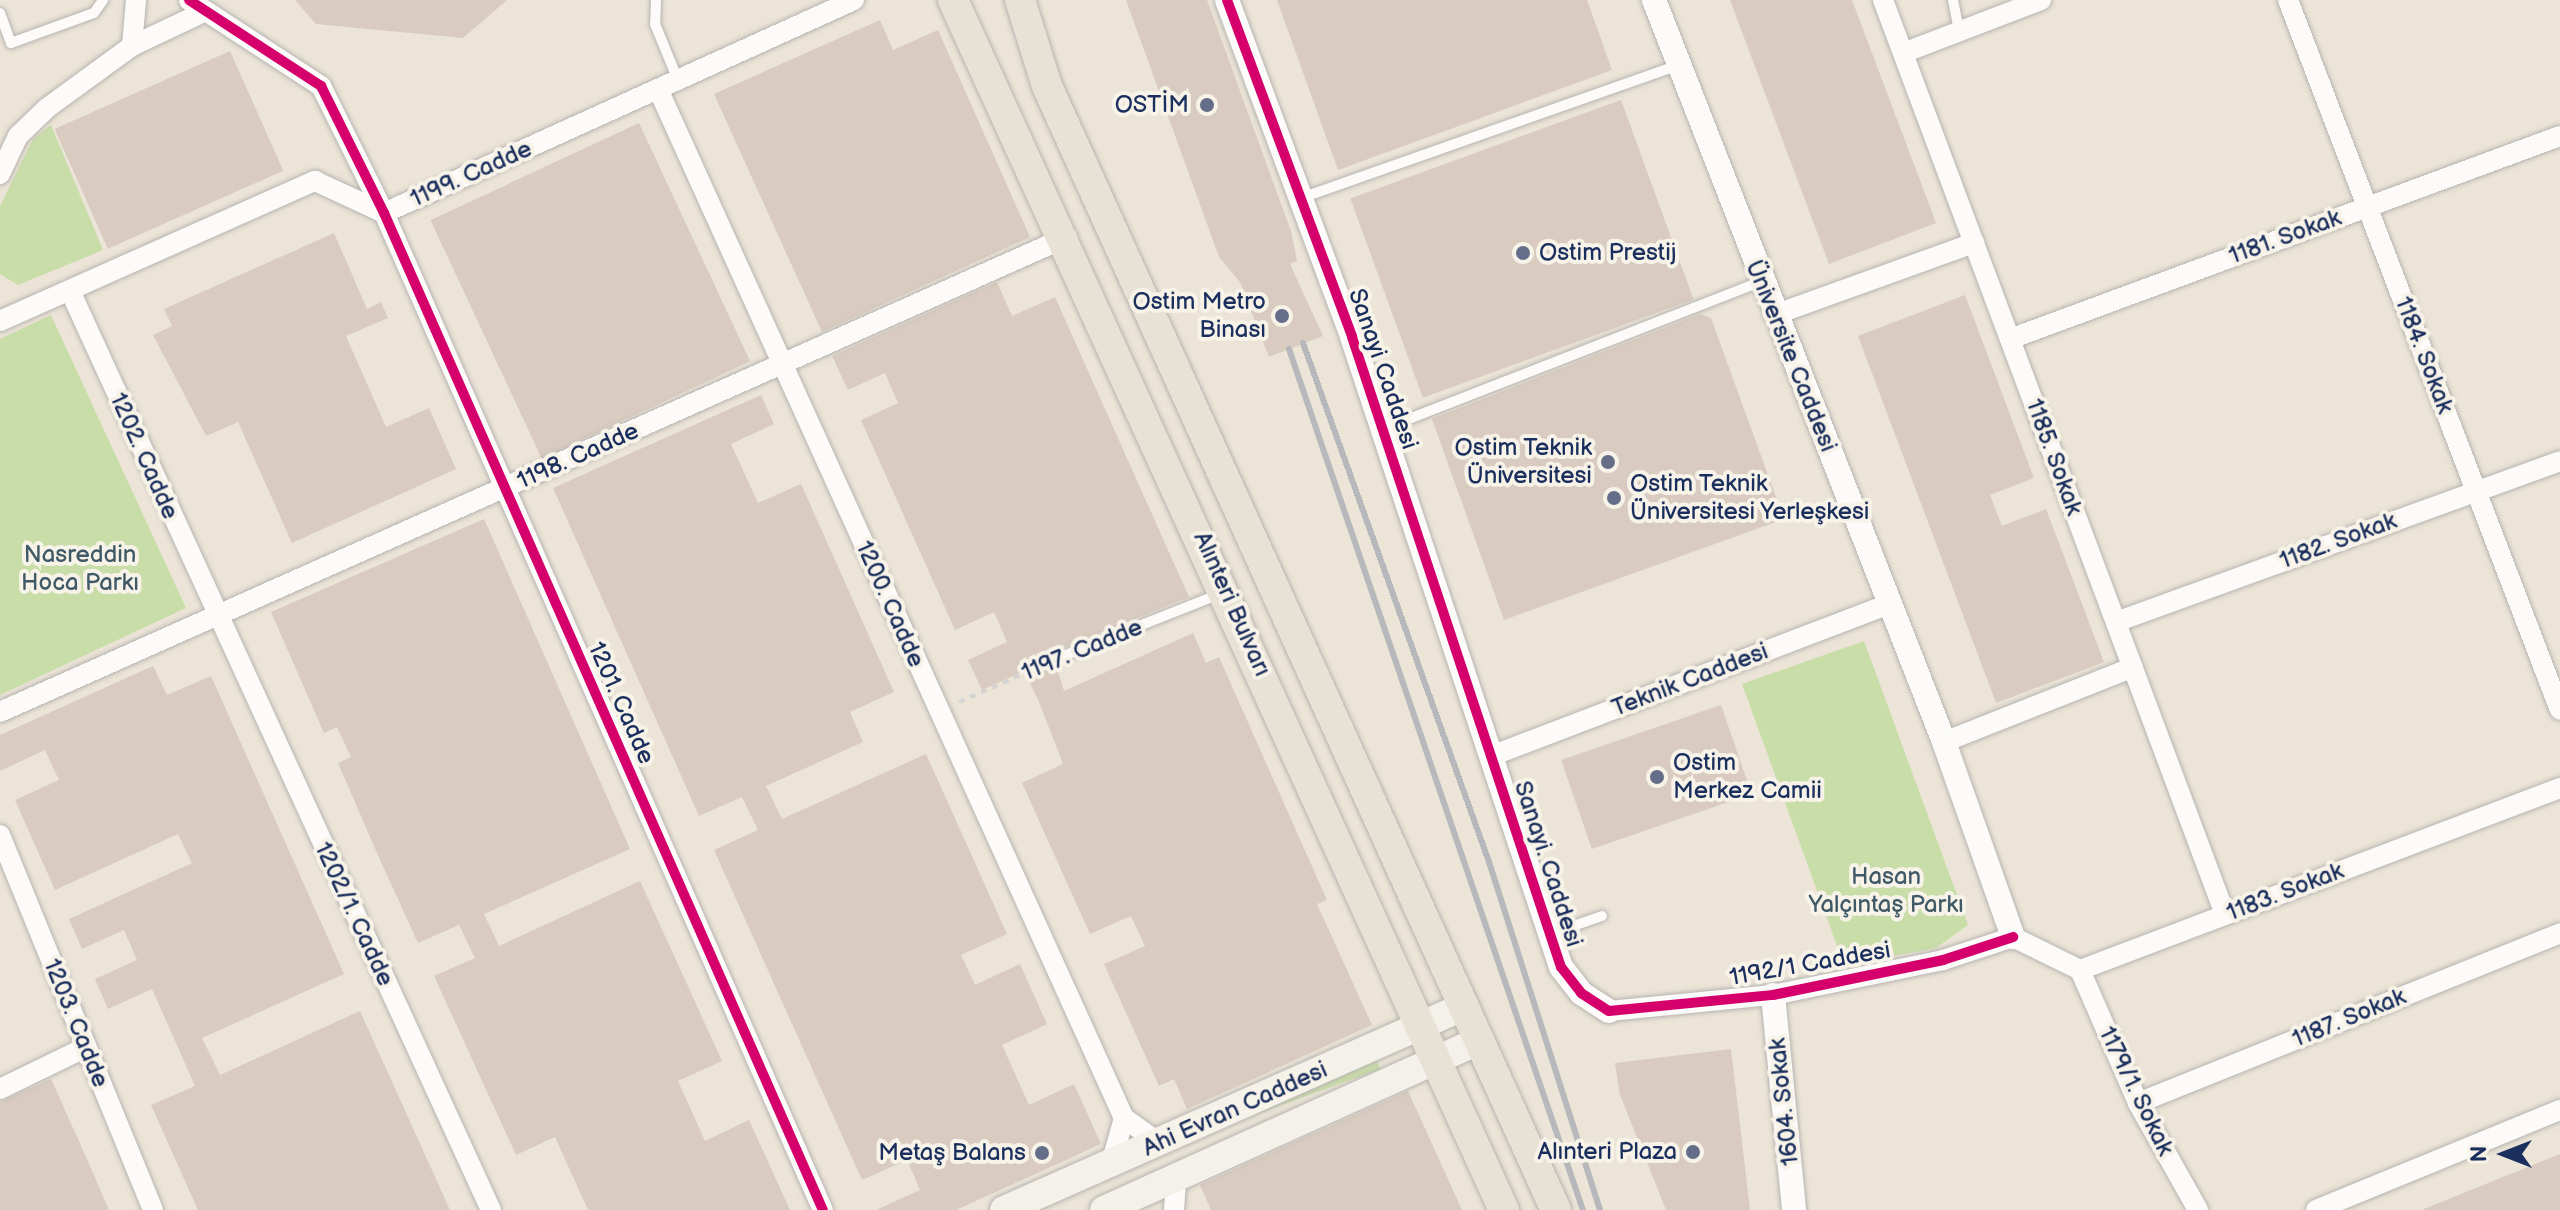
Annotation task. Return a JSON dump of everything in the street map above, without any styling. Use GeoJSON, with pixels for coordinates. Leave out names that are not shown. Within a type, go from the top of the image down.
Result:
{"type":"FeatureCollection","features":[{"type":"Feature","properties":{"kind":"main road","name":"Alınteri Bulvarı"},"geometry":{"type":"LineString","coordinates":[[953,0],[1067,237],[1504,1210]]}},
{"type":"Feature","properties":{"kind":"main road","name":"Alınteri Bulvarı"},"geometry":{"type":"LineString","coordinates":[[1020,0],[1047,86],[1556,1210]]}},
{"type":"Feature","properties":{"kind":"main road","name":"Ahi Evran Caddesi"},"geometry":{"type":"LineString","coordinates":[[1004,1210],[1465,1006]]}},
{"type":"Feature","properties":{"kind":"main road","name":"Ahi Evran Caddesi"},"geometry":{"type":"LineString","coordinates":[[1123,1207],[1176,1178],[1480,1040]]}},
{"type":"Feature","properties":{"kind":"main road","name":"1200. Cadde"},"geometry":{"type":"LineString","coordinates":[[1159,1143],[1176,1178]]}},
{"type":"Feature","properties":{"kind":"main road"},"geometry":{"type":"LineString","coordinates":[[1111,1164],[1123,1207]]}},
{"type":"Feature","properties":{"kind":"street"},"geometry":{"type":"LineString","coordinates":[[132,46],[136,0]]}},
{"type":"Feature","properties":{"kind":"street","name":"1199. Cadde"},"geometry":{"type":"LineString","coordinates":[[0,321],[72,295],[315,181],[384,213],[854,0]]}},
{"type":"Feature","properties":{"kind":"street","name":"Sanayi Caddesi"},"geometry":{"type":"LineString","coordinates":[[1227,0],[1383,429],[1491,756]]}},
{"type":"Feature","properties":{"kind":"street","name":"Üniversite Caddesi"},"geometry":{"type":"LineString","coordinates":[[1654,0],[1761,282],[1944,742],[2013,937]]}},
{"type":"Feature","properties":{"kind":"street","name":"1185. Sokak"},"geometry":{"type":"LineString","coordinates":[[1883,0],[2225,914]]}},
{"type":"Feature","properties":{"kind":"street"},"geometry":{"type":"LineString","coordinates":[[1903,53],[2041,0]]}},
{"type":"Feature","properties":{"kind":"street","name":"1184. Sokak"},"geometry":{"type":"LineString","coordinates":[[2288,0],[2560,710]]}},
{"type":"Feature","properties":{"kind":"street"},"geometry":{"type":"LineString","coordinates":[[0,174],[18,136],[37,117],[132,46],[196,6]]}},
{"type":"Feature","properties":{"kind":"street","name":"1201. Cadde"},"geometry":{"type":"LineString","coordinates":[[196,6],[321,86],[384,213],[823,1210]]}},
{"type":"Feature","properties":{"kind":"street","name":"1200. Cadde"},"geometry":{"type":"LineString","coordinates":[[658,89],[1124,1118],[1159,1143]]}},
{"type":"Feature","properties":{"kind":"street","name":"1181. Sokak"},"geometry":{"type":"LineString","coordinates":[[2010,339],[2560,136]]}},
{"type":"Feature","properties":{"kind":"street","name":"1198. Cadde"},"geometry":{"type":"LineString","coordinates":[[0,712],[1067,237]]}},
{"type":"Feature","properties":{"kind":"street"},"geometry":{"type":"LineString","coordinates":[[1774,315],[1974,243]]}},
{"type":"Feature","properties":{"kind":"street","name":"1202. Cadde"},"geometry":{"type":"LineString","coordinates":[[72,295],[217,618]]}},
{"type":"Feature","properties":{"kind":"street","name":"1182. Sokak"},"geometry":{"type":"LineString","coordinates":[[2116,622],[2560,461]]}},
{"type":"Feature","properties":{"kind":"street","name":"Teknik Caddesi"},"geometry":{"type":"LineString","coordinates":[[1491,756],[1890,604]]}},
{"type":"Feature","properties":{"kind":"street","name":"1202/1. Cadde"},"geometry":{"type":"LineString","coordinates":[[217,618],[491,1210]]}},
{"type":"Feature","properties":{"kind":"street"},"geometry":{"type":"LineString","coordinates":[[1944,742],[2133,667]]}},
{"type":"Feature","properties":{"kind":"street","name":"Sanayi. Caddesi"},"geometry":{"type":"LineString","coordinates":[[1491,756],[1561,967],[1609,1011]]}},
{"type":"Feature","properties":{"kind":"street","name":"1183. Sokak"},"geometry":{"type":"LineString","coordinates":[[2080,970],[2560,788]]}},
{"type":"Feature","properties":{"kind":"street","name":"1203. Cadde"},"geometry":{"type":"LineString","coordinates":[[0,835],[153,1210]]}},
{"type":"Feature","properties":{"kind":"street","name":"1187. Sokak"},"geometry":{"type":"LineString","coordinates":[[2138,1103],[2560,933]]}},
{"type":"Feature","properties":{"kind":"street"},"geometry":{"type":"LineString","coordinates":[[2013,937],[2080,970]]}},
{"type":"Feature","properties":{"kind":"street","name":"1192/1 Caddesi"},"geometry":{"type":"LineString","coordinates":[[1609,1011],[1773,995],[1943,960],[2013,937]]}},
{"type":"Feature","properties":{"kind":"street","name":"1179/1. Sokak"},"geometry":{"type":"LineString","coordinates":[[2080,970],[2138,1103],[2198,1210]]}},
{"type":"Feature","properties":{"kind":"street","name":"1604. Sokak"},"geometry":{"type":"LineString","coordinates":[[1773,995],[1794,1210]]}},
{"type":"Feature","properties":{"kind":"street"},"geometry":{"type":"LineString","coordinates":[[0,1089],[86,1047]]}},
{"type":"Feature","properties":{"kind":"street"},"geometry":{"type":"LineString","coordinates":[[2316,1210],[2560,1110]]}},
{"type":"Feature","properties":{"kind":"street"},"geometry":{"type":"LineString","coordinates":[[1111,1164],[1124,1118]]}},
{"type":"Feature","properties":{"kind":"street","name":"1200. Cadde"},"geometry":{"type":"LineString","coordinates":[[1174,1210],[1176,1178]]}},
{"type":"Feature","properties":{"kind":"lane"},"geometry":{"type":"LineString","coordinates":[[0,13],[11,43],[94,13],[103,0]]}},
{"type":"Feature","properties":{"kind":"lane"},"geometry":{"type":"LineString","coordinates":[[656,0],[655,24],[678,80]]}},
{"type":"Feature","properties":{"kind":"lane"},"geometry":{"type":"LineString","coordinates":[[1953,0],[1959,32]]}},
{"type":"Feature","properties":{"kind":"lane"},"geometry":{"type":"LineString","coordinates":[[1301,198],[1678,65]]}},
{"type":"Feature","properties":{"kind":"lane"},"geometry":{"type":"LineString","coordinates":[[1383,429],[1761,282]]}},
{"type":"Feature","properties":{"kind":"lane","name":"1197. Cadde"},"geometry":{"type":"LineString","coordinates":[[1058,658],[1226,591]]}},
{"type":"Feature","properties":{"kind":"lane"},"geometry":{"type":"LineString","coordinates":[[1550,934],[1602,916]]}},
{"type":"Feature","properties":{"kind":"green space"},"geometry":{"type":"Polygon","coordinates":[[[51,125],[103,250],[18,285],[0,274],[0,206],[33,139],[51,125]]]}},
{"type":"Feature","properties":{"kind":"green space","name":"Nasreddin Hoca Parkı"},"geometry":{"type":"Polygon","coordinates":[[[51,315],[186,608],[0,695],[0,339],[51,315]]]}},
{"type":"Feature","properties":{"kind":"green space","name":"Hasan Yalçıntaş Parkı"},"geometry":{"type":"Polygon","coordinates":[[[1864,641],[1968,925],[1936,948],[1844,965],[1742,684],[1864,641]]]}},
{"type":"Feature","properties":{"kind":"green space"},"geometry":{"type":"Polygon","coordinates":[[[1376,1058],[1380,1069],[1197,1136],[1193,1125],[1376,1058]]]}},
{"type":"Feature","properties":{"kind":"building"},"geometry":{"type":"Polygon","coordinates":[[[295,0],[507,0],[463,38],[316,24],[295,0]]]}},
{"type":"Feature","properties":{"kind":"building"},"geometry":{"type":"Polygon","coordinates":[[[1126,0],[1207,0],[1291,231],[1297,261],[1290,264],[1323,336],[1269,357],[1240,282],[1219,257],[1126,0]]]}},
{"type":"Feature","properties":{"kind":"building"},"geometry":{"type":"Polygon","coordinates":[[[1277,0],[1587,0],[1612,70],[1338,170],[1277,0]]]}},
{"type":"Feature","properties":{"kind":"building"},"geometry":{"type":"Polygon","coordinates":[[[1730,0],[1852,0],[1936,223],[1829,264],[1730,0]]]}},
{"type":"Feature","properties":{"kind":"building"},"geometry":{"type":"Polygon","coordinates":[[[880,20],[893,50],[938,30],[1030,237],[822,332],[714,94],[880,20]]]}},
{"type":"Feature","properties":{"kind":"building"},"geometry":{"type":"Polygon","coordinates":[[[230,51],[283,171],[108,249],[55,129],[230,51]]]}},
{"type":"Feature","properties":{"kind":"building","name":"Ostim Prestij"},"geometry":{"type":"Polygon","coordinates":[[[1621,100],[1694,299],[1423,398],[1350,199],[1621,100]]]}},
{"type":"Feature","properties":{"kind":"building"},"geometry":{"type":"Polygon","coordinates":[[[639,123],[750,361],[542,459],[431,220],[639,123]]]}},
{"type":"Feature","properties":{"kind":"building"},"geometry":{"type":"Polygon","coordinates":[[[334,233],[367,309],[381,302],[388,318],[346,336],[386,427],[429,408],[456,469],[292,543],[238,422],[206,436],[153,335],[172,326],[164,309],[334,233]]]}},
{"type":"Feature","properties":{"kind":"building"},"geometry":{"type":"Polygon","coordinates":[[[997,282],[1012,316],[1055,297],[1189,597],[1052,652],[1064,691],[1193,633],[1206,663],[1219,657],[1327,900],[1317,904],[1372,1025],[1187,1109],[1174,1079],[1159,1086],[1104,964],[1145,946],[1131,916],[1090,934],[1022,783],[1063,764],[1039,702],[1024,671],[982,690],[968,660],[1007,642],[994,612],[955,630],[861,420],[898,403],[885,373],[848,390],[832,356],[997,282]]]}},
{"type":"Feature","properties":{"kind":"building"},"geometry":{"type":"Polygon","coordinates":[[[1965,295],[2034,478],[1990,495],[2002,526],[2046,509],[2104,662],[1996,703],[1858,336],[1965,295]]]}},
{"type":"Feature","properties":{"kind":"building"},"geometry":{"type":"Polygon","coordinates":[[[1700,314],[1711,318],[1784,519],[1504,620],[1432,419],[1700,314]]]}},
{"type":"Feature","properties":{"kind":"building"},"geometry":{"type":"Polygon","coordinates":[[[761,395],[774,424],[731,444],[758,503],[801,484],[894,692],[850,712],[863,742],[766,786],[782,819],[926,754],[1007,934],[961,955],[975,985],[1020,964],[1047,1024],[1002,1045],[1029,1105],[1074,1084],[1101,1144],[956,1210],[876,1210],[920,1190],[907,1160],[862,1180],[714,850],[758,830],[742,797],[699,816],[553,488],[761,395]]]}},
{"type":"Feature","properties":{"kind":"building"},"geometry":{"type":"Polygon","coordinates":[[[484,519],[630,849],[484,914],[499,946],[640,881],[722,1061],[678,1081],[705,1141],[749,1120],[790,1210],[588,1210],[555,1137],[516,1155],[434,976],[475,958],[459,925],[418,943],[377,853],[338,763],[351,757],[337,727],[324,733],[271,612],[484,519]]]}},
{"type":"Feature","properties":{"kind":"building"},"geometry":{"type":"Polygon","coordinates":[[[153,666],[167,695],[211,676],[344,974],[202,1038],[220,1075],[360,1011],[450,1210],[198,1210],[151,1105],[195,1086],[152,989],[108,1009],[95,979],[137,960],[124,930],[82,949],[69,919],[192,863],[178,834],[55,890],[15,800],[59,780],[45,750],[0,771],[0,735],[153,666]]]}},
{"type":"Feature","properties":{"kind":"building","name":"Ostim Merkez Camii"},"geometry":{"type":"Polygon","coordinates":[[[1721,705],[1752,794],[1592,849],[1561,760],[1721,705]]]}},
{"type":"Feature","properties":{"kind":"building","name":"Alınteri Plaza"},"geometry":{"type":"Polygon","coordinates":[[[1731,1049],[1750,1210],[1666,1210],[1620,1095],[1615,1063],[1731,1049]]]}},
{"type":"Feature","properties":{"kind":"building"},"geometry":{"type":"Polygon","coordinates":[[[51,1079],[109,1210],[0,1210],[0,1102],[51,1079]]]}},
{"type":"Feature","properties":{"kind":"building"},"geometry":{"type":"Polygon","coordinates":[[[1408,1091],[1462,1210],[1211,1210],[1200,1185],[1408,1091]]]}},
{"type":"Feature","properties":{"kind":"building"},"geometry":{"type":"Polygon","coordinates":[[[2560,1154],[2560,1210],[2424,1210],[2424,1209],[2560,1154]]]}},
{"type":"Feature","properties":{"kind":"railway"},"geometry":{"type":"LineString","coordinates":[[1303,343],[1489,862],[1600,1210]]}},
{"type":"Feature","properties":{"kind":"railway"},"geometry":{"type":"LineString","coordinates":[[1289,349],[1583,1210]]}},
{"type":"Feature","properties":{"kind":"cycle path"},"geometry":{"type":"LineString","coordinates":[[189,0],[321,86],[384,213],[823,1210]]}},
{"type":"Feature","properties":{"kind":"cycle path"},"geometry":{"type":"LineString","coordinates":[[1227,0],[1352,337],[1561,967],[1581,993],[1609,1011],[1773,995],[1943,960],[2013,937]]}},
{"type":"Feature","properties":{"kind":"place","name":"OSTİM"},"geometry":{"type":"Point","coordinates":[1207,105]}},
{"type":"Feature","properties":{"kind":"place","name":"Ostim Prestij"},"geometry":{"type":"Point","coordinates":[1523,253]}},
{"type":"Feature","properties":{"kind":"place","name":"Ostim Metro Binası"},"geometry":{"type":"Point","coordinates":[1282,316]}},
{"type":"Feature","properties":{"kind":"place","name":"Ostim Teknik Üniversitesi"},"geometry":{"type":"Point","coordinates":[1608,462]}},
{"type":"Feature","properties":{"kind":"place","name":"Ostim Teknik Üniversitesi Yerleşkesi"},"geometry":{"type":"Point","coordinates":[1614,498]}},
{"type":"Feature","properties":{"kind":"place","name":"Ostim Merkez Camii"},"geometry":{"type":"Point","coordinates":[1657,777]}},
{"type":"Feature","properties":{"kind":"place","name":"Alınteri Plaza"},"geometry":{"type":"Point","coordinates":[1693,1152]}},
{"type":"Feature","properties":{"kind":"place","name":"Metaş Balans"},"geometry":{"type":"Point","coordinates":[1042,1153]}}]}
